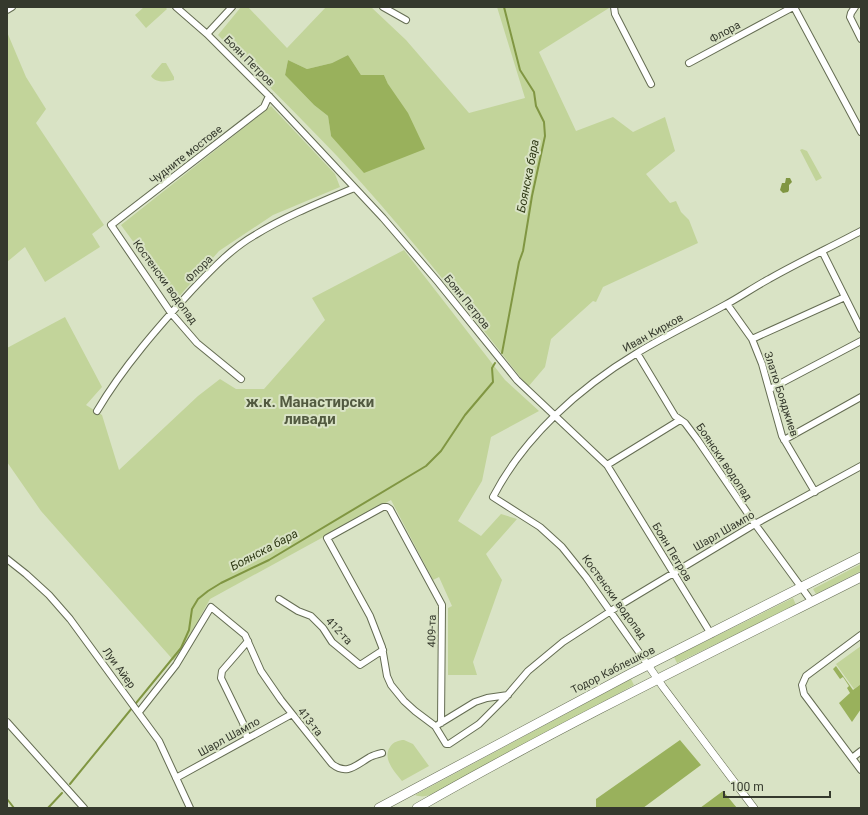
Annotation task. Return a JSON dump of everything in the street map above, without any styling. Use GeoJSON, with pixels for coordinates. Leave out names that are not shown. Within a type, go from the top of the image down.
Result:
{"type":"FeatureCollection","features":[{"type":"Feature","properties":{"kind":"main road","name":"Тодор Каблешков"},"geometry":{"type":"LineString","coordinates":[[379,808],[648,665],[861,557]]}},
{"type":"Feature","properties":{"kind":"main road"},"geometry":{"type":"LineString","coordinates":[[418,808],[509,757],[861,577]]}},
{"type":"Feature","properties":{"kind":"street"},"geometry":{"type":"LineString","coordinates":[[7,10],[12,7]]}},
{"type":"Feature","properties":{"kind":"street","name":"Боян Петров"},"geometry":{"type":"LineString","coordinates":[[176,7],[207,34],[269,96],[354,188],[434,278],[517,380],[607,465],[710,634]]}},
{"type":"Feature","properties":{"kind":"street"},"geometry":{"type":"LineString","coordinates":[[207,34],[232,7]]}},
{"type":"Feature","properties":{"kind":"street"},"geometry":{"type":"LineString","coordinates":[[383,7],[406,20]]}},
{"type":"Feature","properties":{"kind":"street"},"geometry":{"type":"LineString","coordinates":[[614,7],[615,14],[651,84]]}},
{"type":"Feature","properties":{"kind":"street"},"geometry":{"type":"LineString","coordinates":[[793,7],[861,132]]}},
{"type":"Feature","properties":{"kind":"street","name":"Флора"},"geometry":{"type":"LineString","coordinates":[[689,63],[793,7]]}},
{"type":"Feature","properties":{"kind":"street"},"geometry":{"type":"LineString","coordinates":[[855,7],[851,12],[850,17],[861,39]]}},
{"type":"Feature","properties":{"kind":"street","name":"Чудните мостове"},"geometry":{"type":"LineString","coordinates":[[111,225],[264,107],[269,96]]}},
{"type":"Feature","properties":{"kind":"street"},"geometry":{"type":"LineString","coordinates":[[855,120],[861,116]]}},
{"type":"Feature","properties":{"kind":"street","name":"Флора"},"geometry":{"type":"LineString","coordinates":[[97,411],[111,387],[171,313],[229,254],[254,235],[306,209],[354,188]]}},
{"type":"Feature","properties":{"kind":"street","name":"Костенски водопад"},"geometry":{"type":"LineString","coordinates":[[111,225],[171,313],[197,343],[241,379]]}},
{"type":"Feature","properties":{"kind":"street","name":"Иван Кирков"},"geometry":{"type":"LineString","coordinates":[[493,497],[500,482],[513,463],[538,432],[554,416],[597,379],[637,353],[727,304],[770,278],[861,231]]}},
{"type":"Feature","properties":{"kind":"street"},"geometry":{"type":"LineString","coordinates":[[822,251],[861,328]]}},
{"type":"Feature","properties":{"kind":"street"},"geometry":{"type":"LineString","coordinates":[[752,338],[845,297]]}},
{"type":"Feature","properties":{"kind":"street","name":"Златю Бояджиев"},"geometry":{"type":"LineString","coordinates":[[727,304],[752,338],[770,390],[782,436],[815,492]]}},
{"type":"Feature","properties":{"kind":"street"},"geometry":{"type":"LineString","coordinates":[[770,390],[861,341]]}},
{"type":"Feature","properties":{"kind":"street","name":"Боянски водопад"},"geometry":{"type":"LineString","coordinates":[[637,353],[675,416],[685,423],[697,438],[755,524],[812,602]]}},
{"type":"Feature","properties":{"kind":"street"},"geometry":{"type":"LineString","coordinates":[[784,440],[861,397]]}},
{"type":"Feature","properties":{"kind":"street"},"geometry":{"type":"LineString","coordinates":[[607,465],[680,420]]}},
{"type":"Feature","properties":{"kind":"street","name":"Шарл Шампо"},"geometry":{"type":"LineString","coordinates":[[438,724],[446,744],[449,744],[479,724],[508,695],[528,671],[563,642],[673,572],[755,524],[861,466]]}},
{"type":"Feature","properties":{"kind":"street","name":"Костенски водопад"},"geometry":{"type":"LineString","coordinates":[[493,497],[530,519],[562,547],[575,562],[658,680],[754,808]]}},
{"type":"Feature","properties":{"kind":"street","name":"409-та"},"geometry":{"type":"LineString","coordinates":[[383,650],[370,616],[327,538],[387,507],[390,509],[442,605],[438,724]]}},
{"type":"Feature","properties":{"kind":"street","name":"Луи Айер"},"geometry":{"type":"LineString","coordinates":[[7,559],[26,574],[62,609],[135,707],[159,741],[190,808]]}},
{"type":"Feature","properties":{"kind":"street","name":"412-та"},"geometry":{"type":"LineString","coordinates":[[279,599],[298,611],[311,616],[323,628],[332,642],[360,664],[383,650]]}},
{"type":"Feature","properties":{"kind":"street","name":"413-та"},"geometry":{"type":"LineString","coordinates":[[135,707],[176,665],[211,607],[245,635],[261,670],[292,714],[336,768],[348,770],[354,768],[371,757],[382,753]]}},
{"type":"Feature","properties":{"kind":"street"},"geometry":{"type":"LineString","coordinates":[[861,635],[806,676],[802,685],[804,694],[861,770]]}},
{"type":"Feature","properties":{"kind":"street"},"geometry":{"type":"LineString","coordinates":[[247,738],[243,723],[221,678],[222,671],[248,641]]}},
{"type":"Feature","properties":{"kind":"street"},"geometry":{"type":"LineString","coordinates":[[383,650],[387,676],[394,688],[414,711],[438,724],[475,702],[487,698],[508,695]]}},
{"type":"Feature","properties":{"kind":"street","name":"Шарл Шампо"},"geometry":{"type":"LineString","coordinates":[[176,778],[292,714]]}},
{"type":"Feature","properties":{"kind":"street"},"geometry":{"type":"LineString","coordinates":[[7,722],[84,808]]}},
{"type":"Feature","properties":{"kind":"street"},"geometry":{"type":"LineString","coordinates":[[852,758],[861,751]]}},
{"type":"Feature","properties":{"kind":"shaded area"},"geometry":{"type":"Polygon","coordinates":[[[144,7],[165,7],[167,9],[146,28],[135,15],[144,7]]]}},
{"type":"Feature","properties":{"kind":"shaded area"},"geometry":{"type":"Polygon","coordinates":[[[241,7],[248,7],[287,48],[326,7],[371,7],[406,40],[469,113],[525,98],[497,7],[609,7],[539,52],[576,131],[613,117],[633,132],[665,117],[675,151],[646,174],[670,203],[676,201],[681,212],[689,220],[698,243],[603,287],[596,302],[593,301],[551,339],[545,367],[528,387],[435,269],[387,212],[337,156],[218,35],[241,7]],[[348,55],[332,63],[307,69],[288,60],[285,75],[314,105],[328,116],[331,136],[388,84],[384,75],[361,75],[348,55]]]}},
{"type":"Feature","properties":{"kind":"shaded area"},"geometry":{"type":"Polygon","coordinates":[[[7,32],[26,77],[46,109],[36,123],[104,225],[92,234],[100,247],[45,282],[25,247],[7,262],[7,32]]]}},
{"type":"Feature","properties":{"kind":"shaded area"},"geometry":{"type":"Polygon","coordinates":[[[348,55],[361,75],[384,75],[388,84],[408,113],[425,149],[364,173],[331,136],[328,116],[314,105],[285,75],[288,60],[307,69],[332,63],[348,55]]]}},
{"type":"Feature","properties":{"kind":"shaded area"},"geometry":{"type":"Polygon","coordinates":[[[162,63],[166,63],[174,77],[174,80],[158,81],[151,76],[162,63]]]}},
{"type":"Feature","properties":{"kind":"shaded area"},"geometry":{"type":"Polygon","coordinates":[[[271,106],[335,174],[340,187],[273,215],[219,251],[176,300],[121,225],[271,106]]]}},
{"type":"Feature","properties":{"kind":"shaded area"},"geometry":{"type":"Polygon","coordinates":[[[802,149],[807,151],[822,178],[816,181],[800,150],[802,149]]]}},
{"type":"Feature","properties":{"kind":"shaded area"},"geometry":{"type":"Polygon","coordinates":[[[786,178],[790,178],[792,182],[789,185],[788,192],[783,193],[780,190],[782,183],[785,183],[786,178]]]}},
{"type":"Feature","properties":{"kind":"shaded area"},"geometry":{"type":"Polygon","coordinates":[[[404,250],[505,380],[539,411],[491,437],[482,481],[458,521],[481,536],[501,514],[517,519],[486,554],[502,580],[473,662],[477,675],[448,675],[448,608],[452,606],[439,577],[433,580],[391,500],[210,599],[175,662],[41,511],[7,462],[7,348],[65,317],[102,387],[86,405],[102,415],[119,470],[198,396],[220,379],[236,389],[264,389],[325,320],[312,298],[404,250]]]}},
{"type":"Feature","properties":{"kind":"shaded area"},"geometry":{"type":"Polygon","coordinates":[[[861,564],[861,571],[816,594],[813,589],[861,564]]]}},
{"type":"Feature","properties":{"kind":"shaded area"},"geometry":{"type":"Polygon","coordinates":[[[793,598],[796,605],[677,663],[674,657],[793,598]]]}},
{"type":"Feature","properties":{"kind":"shaded area"},"geometry":{"type":"Polygon","coordinates":[[[861,646],[861,684],[854,689],[836,664],[861,646]]]}},
{"type":"Feature","properties":{"kind":"shaded area"},"geometry":{"type":"Polygon","coordinates":[[[836,666],[853,690],[861,684],[861,709],[852,722],[839,703],[850,693],[847,688],[849,686],[843,677],[840,679],[833,669],[836,666]]]}},
{"type":"Feature","properties":{"kind":"shaded area"},"geometry":{"type":"Polygon","coordinates":[[[631,679],[634,685],[433,793],[423,796],[415,795],[631,679]]]}},
{"type":"Feature","properties":{"kind":"shaded area"},"geometry":{"type":"Polygon","coordinates":[[[404,740],[413,744],[429,766],[402,781],[388,761],[388,752],[393,744],[404,740]]]}},
{"type":"Feature","properties":{"kind":"shaded area"},"geometry":{"type":"Polygon","coordinates":[[[680,740],[701,765],[643,808],[596,808],[596,799],[680,740]]]}},
{"type":"Feature","properties":{"kind":"shaded area"},"geometry":{"type":"Polygon","coordinates":[[[723,791],[737,808],[700,808],[723,791]]]}},
{"type":"Feature","properties":{"kind":"waterway","name":"Боянска бара"},"geometry":{"type":"LineString","coordinates":[[502,353],[545,136],[544,122],[536,106],[534,92],[520,70],[504,7]]}},
{"type":"Feature","properties":{"kind":"waterway","name":"Боянска бара"},"geometry":{"type":"LineString","coordinates":[[70,784],[181,648],[189,630],[192,609],[198,599],[221,583],[269,560],[426,466],[441,451],[465,415],[493,382],[492,368],[495,363]]}},
{"type":"Feature","properties":{"kind":"waterway","name":"Боянска бара"},"geometry":{"type":"LineString","coordinates":[[48,808],[62,793]]}},
{"type":"Feature","properties":{"kind":"waterway"},"geometry":{"type":"LineString","coordinates":[[7,799],[14,808]]}},
{"type":"Feature","properties":{"kind":"district","name":"ж.к. Манастирски ливади"},"geometry":{"type":"Point","coordinates":[310,410]}}]}
